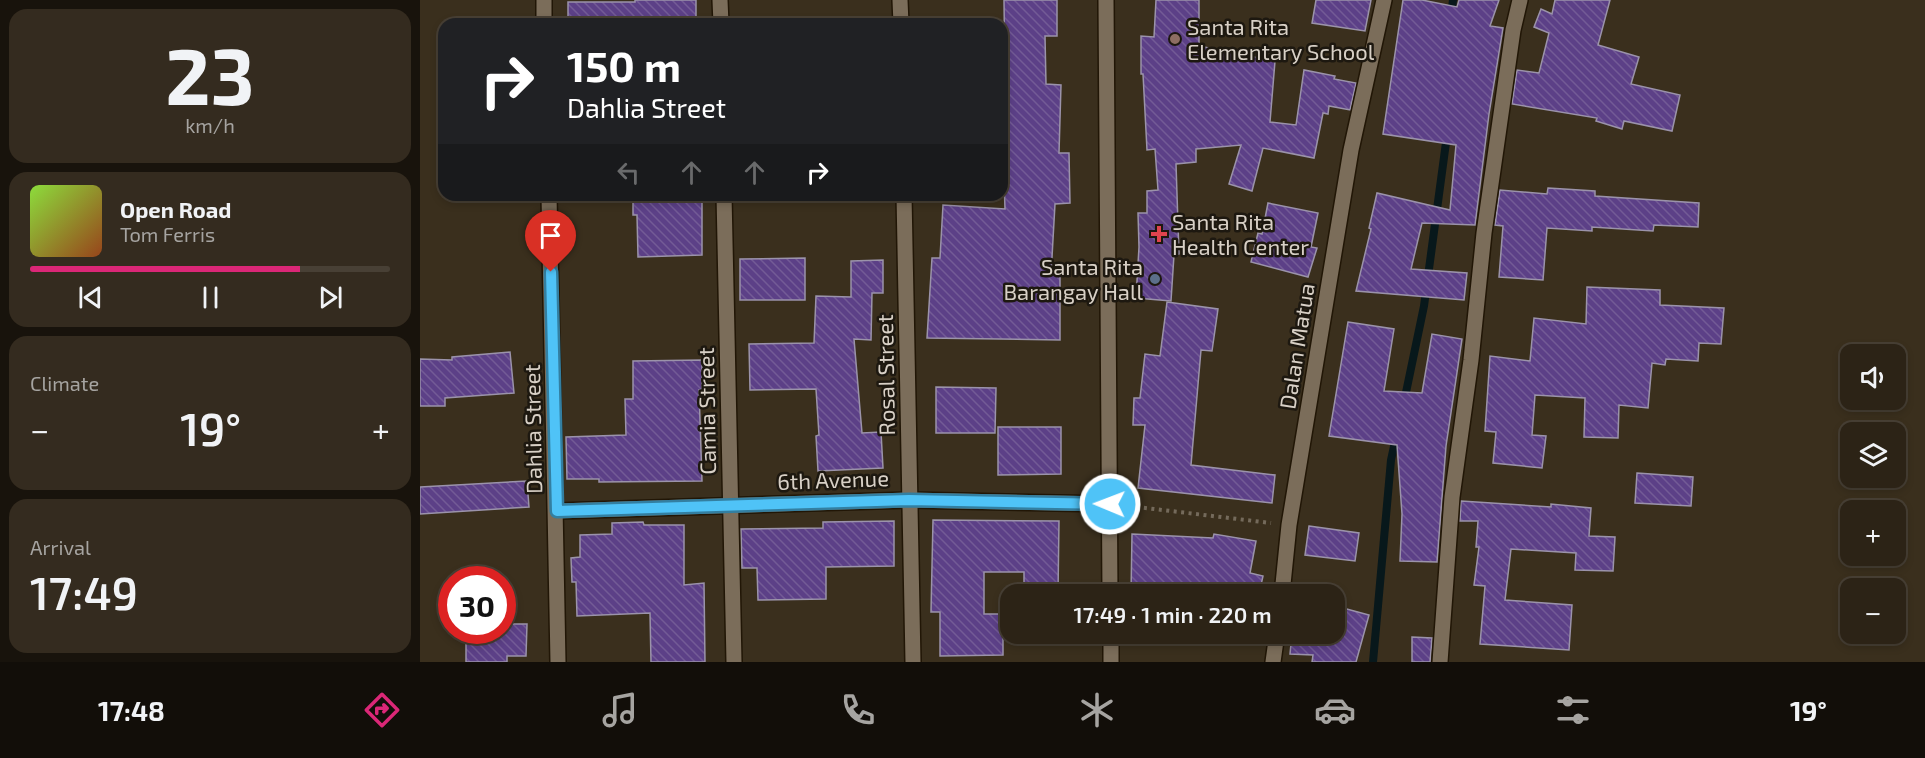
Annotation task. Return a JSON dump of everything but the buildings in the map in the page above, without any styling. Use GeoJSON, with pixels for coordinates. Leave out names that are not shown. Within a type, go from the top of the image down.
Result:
{"type":"FeatureCollection","features":[{"type":"Feature","properties":{"kind":"street"},"geometry":{"type":"LineString","coordinates":[[544,0],[544,18]]}},
{"type":"Feature","properties":{"kind":"street"},"geometry":{"type":"LineString","coordinates":[[720,0],[720,18]]}},
{"type":"Feature","properties":{"kind":"street"},"geometry":{"type":"LineString","coordinates":[[900,0],[901,18]]}},
{"type":"Feature","properties":{"kind":"street"},"geometry":{"type":"LineString","coordinates":[[1106,0],[1110,584]]}},
{"type":"Feature","properties":{"kind":"street","name":"Dalan Matua"},"geometry":{"type":"LineString","coordinates":[[1283,584],[1289,525],[1351,150],[1384,0]]}},
{"type":"Feature","properties":{"kind":"street"},"geometry":{"type":"LineString","coordinates":[[1440,662],[1452,497],[1471,360],[1484,233],[1513,30],[1520,0]]}},
{"type":"Feature","properties":{"kind":"street","name":"Dahlia Street"},"geometry":{"type":"LineString","coordinates":[[549,201],[557,511],[558,662]]}},
{"type":"Feature","properties":{"kind":"street","name":"Camia Street"},"geometry":{"type":"LineString","coordinates":[[724,201],[734,662]]}},
{"type":"Feature","properties":{"kind":"street","name":"Rosal Street"},"geometry":{"type":"LineString","coordinates":[[904,201],[913,662]]}},
{"type":"Feature","properties":{"kind":"street","name":"6th Avenue"},"geometry":{"type":"LineString","coordinates":[[557,511],[909,500],[1110,504]]}},
{"type":"Feature","properties":{"kind":"street"},"geometry":{"type":"LineString","coordinates":[[1111,644],[1111,662]]}},
{"type":"Feature","properties":{"kind":"street"},"geometry":{"type":"LineString","coordinates":[[1273,662],[1275,644]]}},
{"type":"Feature","properties":{"kind":"path"},"geometry":{"type":"LineString","coordinates":[[1110,504],[1289,525]]}},
{"type":"Feature","properties":{"kind":"waterway"},"geometry":{"type":"LineString","coordinates":[[1451,16],[1453,0]]}},
{"type":"Feature","properties":{"kind":"waterway"},"geometry":{"type":"LineString","coordinates":[[1404,402],[1424,306],[1447,135]]}},
{"type":"Feature","properties":{"kind":"waterway"},"geometry":{"type":"LineString","coordinates":[[1373,662],[1391,460],[1396,437]]}},
{"type":"Feature","properties":{"kind":"place","name":"Santa Rita Elementary School"},"geometry":{"type":"Point","coordinates":[1175,39]}},
{"type":"Feature","properties":{"kind":"place","name":"Santa Rita Health Center"},"geometry":{"type":"Point","coordinates":[1159,234]}},
{"type":"Feature","properties":{"kind":"place","name":"Santa Rita Barangay Hall"},"geometry":{"type":"Point","coordinates":[1155,279]}},
{"type":"Feature","properties":{"kind":"route"},"geometry":{"type":"LineString","coordinates":[[551,272],[557,511],[909,500],[1110,504]]}}]}
